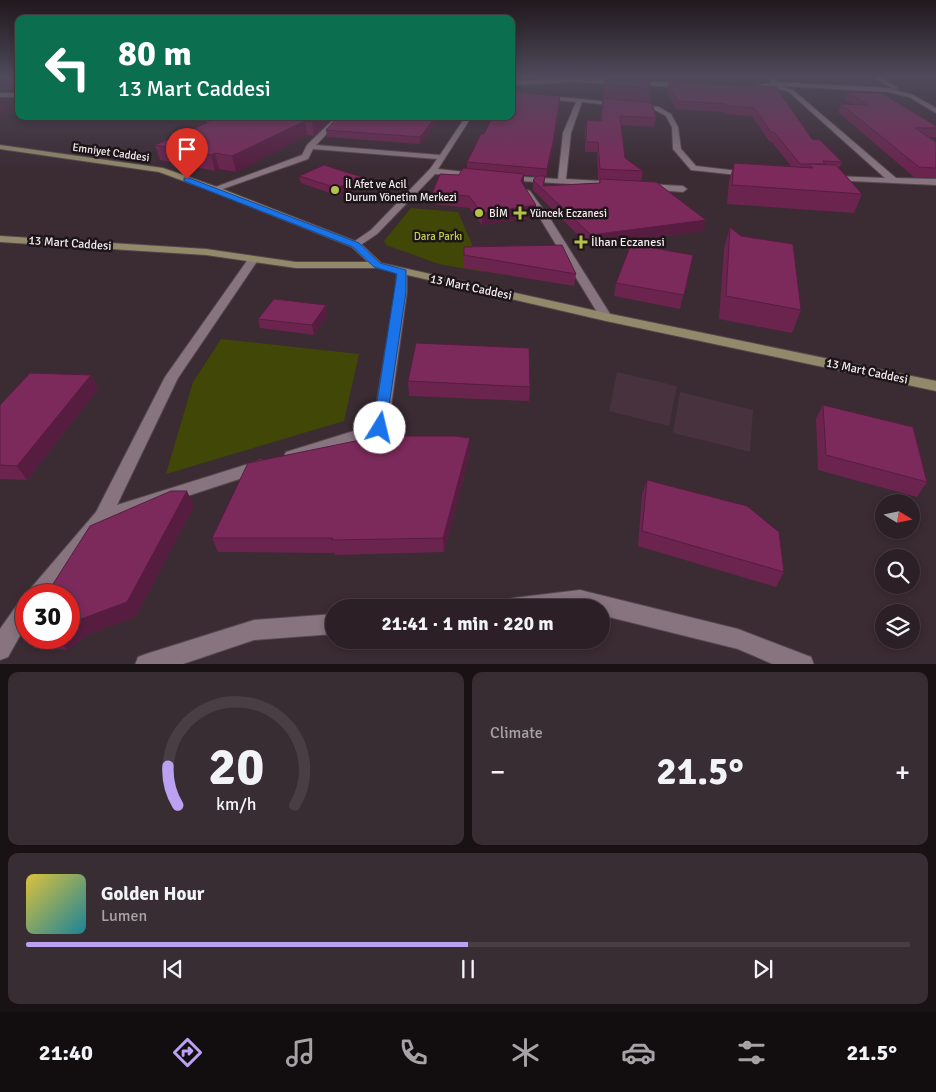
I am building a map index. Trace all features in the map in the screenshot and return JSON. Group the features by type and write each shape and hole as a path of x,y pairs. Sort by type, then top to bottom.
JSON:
{"street":[{"path":"562,182 568,133 577,108"},
{"path":"657,108 668,114 676,127 677,149 694,168 752,175"},
{"path":"810,108 893,180"},
{"path":"209,120 236,120"},
{"path":"214,189 305,158 310,147 337,120"},
{"path":"356,245 374,232 432,171 466,120"},
{"name":"Emniyet Caddesi","path":"0,147 160,170 214,189 356,245 377,265"},
{"path":"310,147 442,157"},
{"path":"432,171 485,176"},
{"path":"495,177 608,185"},
{"path":"827,178 936,182"},
{"path":"533,181 526,191 606,317"},
{"path":"636,186 683,189"},
{"name":"13 Mart Caddesi","path":"0,238 206,252 296,265 377,265 606,317 936,386"},
{"path":"47,584 102,517 172,378 253,260"},
{"path":"102,517 380,428 401,292 402,272"},
{"path":"610,607 738,639 802,664"},
{"path":"0,649 15,623"},
{"path":"146,664 254,630 325,625"}],"shaded area":[{"path":"617,372 677,386 669,426 609,411"},
{"path":"680,392 753,410 750,452 673,433"}],"green space":[{"name":"Dara Parkı","path":"411,208 458,212 484,272 439,264 386,245 384,241"},
{"path":"221,339 359,354 344,421 166,474 193,382"}],"building":[{"path":"515,108 558,108 547,169 467,162 481,134 484,134 491,120 515,120"},
{"path":"602,108 653,108 656,118 620,116 625,158 643,171 600,169 598,142 586,142 587,120 601,121"},
{"path":"754,108 791,108 812,139 820,140 842,162 823,161 825,164 800,164 774,132 771,132"},
{"path":"846,108 907,108 936,126 936,128 915,128 936,142 936,168 919,167"},
{"path":"214,120 313,120 305,121 232,156 215,153 211,155 155,145"},
{"path":"335,120 433,120 420,137 326,130"},
{"path":"734,163 813,168 809,164 836,165 862,194 732,185"},
{"path":"324,165 362,177 337,188 299,176"},
{"path":"463,168 524,174 521,181 536,205 482,213 469,196 432,193 440,174 459,175"},
{"path":"537,176 545,176 543,186 600,183 600,179 656,182 706,220 591,235 533,180"},
{"path":"730,227 741,236 793,244 801,310 726,296"},
{"path":"631,244 693,255 684,295 616,283"},
{"path":"562,245 576,274 464,255 464,247"},
{"path":"274,299 326,305 312,325 258,319"},
{"path":"416,343 529,348 530,387 408,381"},
{"path":"30,373 91,375 17,466 0,465 0,405"},
{"path":"823,405 913,427 927,482 826,455"},
{"path":"380,436 454,436 470,438 443,538 332,540 333,538 212,538 248,463"},
{"path":"647,480 747,506 779,532 784,572 642,531"},
{"path":"171,491 187,491 127,602 80,620 80,584 53,584 90,526"}],"place":[{"name":"İl Afet ve Acil Durum Yönetim Merkezi","path":"335,190"},
{"name":"BİM","path":"479,213"},
{"name":"Yüncek Eczanesi","path":"520,213"},
{"name":"İlhan Eczanesi","path":"581,242"}],"route":[{"path":"187,179 356,245 377,265 402,272 401,292 380,428"}]}
